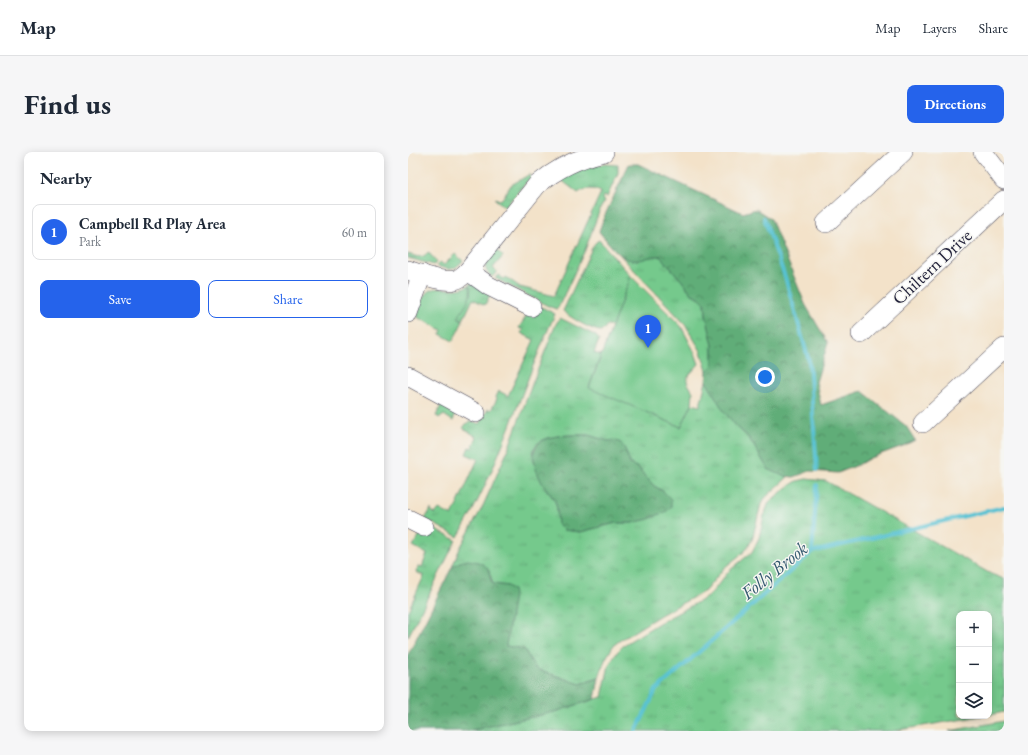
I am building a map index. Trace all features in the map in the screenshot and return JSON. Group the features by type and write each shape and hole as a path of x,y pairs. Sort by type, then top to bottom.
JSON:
{"street":[{"path":"408,313 415,272 450,281 460,278 468,271 521,204 541,182 568,164 581,158 604,152"},
{"path":"826,223 903,152"},
{"path":"983,152 1004,180"},
{"name":"Chiltern Drive","path":"861,334 1004,200"},
{"path":"468,271 489,286 531,307"},
{"path":"923,423 1004,348"},
{"path":"408,376 476,413"}],"green space":[{"path":"604,164 618,165 618,173 607,197 604,196 603,200 605,201 600,209 585,250 558,308 550,307 495,278 498,275 504,279 506,277 520,287 554,296 601,192 589,189 578,193 560,179 585,168"},
{"path":"629,164 638,164 743,213 756,209 771,219 805,304 828,343 816,382 821,405 862,391 906,426 915,440 838,473 810,471 794,477 783,476 768,469 749,438 736,426 723,410 706,381 707,371 713,365 713,345 706,315 705,303 699,297 692,294 660,256 639,260 627,259 616,252 599,231"},
{"path":"530,174 531,177 505,207 495,199 502,199 511,185"},
{"path":"599,240 648,293 627,286 612,327 607,325 602,331 598,331 575,320 563,311 593,246"},
{"path":"497,250 503,256 493,268 497,272 492,277 487,272 485,266"},
{"path":"428,252 437,262 434,265 408,258 408,254 421,257"},
{"path":"455,254 463,261 456,267 448,269 436,266 440,262 444,265"},
{"path":"620,255 630,259 660,256 692,294 699,297 705,303 706,315 713,345 713,365 707,371 701,351 685,324"},
{"path":"631,276 681,326 699,364 688,376 687,382 693,392 692,404 681,427 589,388"},
{"path":"471,283 490,295 485,305 473,299 463,320 458,317 469,298 469,285"},
{"path":"469,285 469,298 458,317 463,321 453,341 440,334 442,330 417,317 423,298 428,291 438,288 463,288"},
{"path":"538,305 555,314 486,483 458,537 425,519 431,509 431,511 435,514 439,509 452,516 478,459 466,454 469,447 472,448 477,437 463,428 471,421 480,424 488,409 491,410 497,399 496,397 499,391 508,396 534,340 521,333 523,330 519,328 527,315"},
{"path":"560,318 596,336 599,340 594,353 601,355 589,387 681,427 692,404 700,406 706,381 736,426 749,438 768,469 788,477 766,497 761,504 752,540 745,551 724,568 705,591 662,614 619,641 613,646 605,660 599,678 580,684 535,668 524,649 505,646 508,586 493,584 489,571 460,562 452,567 460,548 482,508 507,452 556,324","holes":["565,435 588,435 608,441 614,440 625,449 630,464 640,469 654,486 663,491 667,511 632,523 616,523 580,532 564,530 558,525 556,504 544,486 536,466 533,454 535,447 539,442"]},
{"path":"443,401 456,412 453,421 444,415 440,418 436,416"},
{"path":"588,435 608,441 614,440 621,443 625,449 630,464 640,469 654,486 663,491 671,499 671,507 667,511 649,519 632,523 616,523 580,532 563,530 558,525 555,501 541,481 535,466 534,454 537,446 543,440 552,437"},
{"path":"806,479 826,481 991,574 1004,579 1004,712 992,714 992,611 956,611 956,719 964,719 893,731 467,731 554,712 602,697 609,665 618,651 625,644 659,623 709,596 729,571 752,552 759,538 769,502 797,481"},
{"path":"430,527 456,540 408,637 408,611 424,576 416,572 419,566 422,567 427,554 413,546 419,536"},
{"path":"467,560 480,562 485,566 489,571 493,584 508,586 513,590 514,595 506,646 524,649 535,668 542,671 580,684 599,678 595,699 554,712 467,731 408,731 408,655 452,567"},
{"path":"1004,721 1004,731 949,731"}],"waterway":[{"path":"764,218 785,277 809,361 817,470"},
{"path":"812,552 817,485"},
{"name":"Folly Brook","path":"636,731 656,690 812,552 1004,507"}],"place":[{"name":"Campbell Rd Play Area","path":"648,348"}]}
